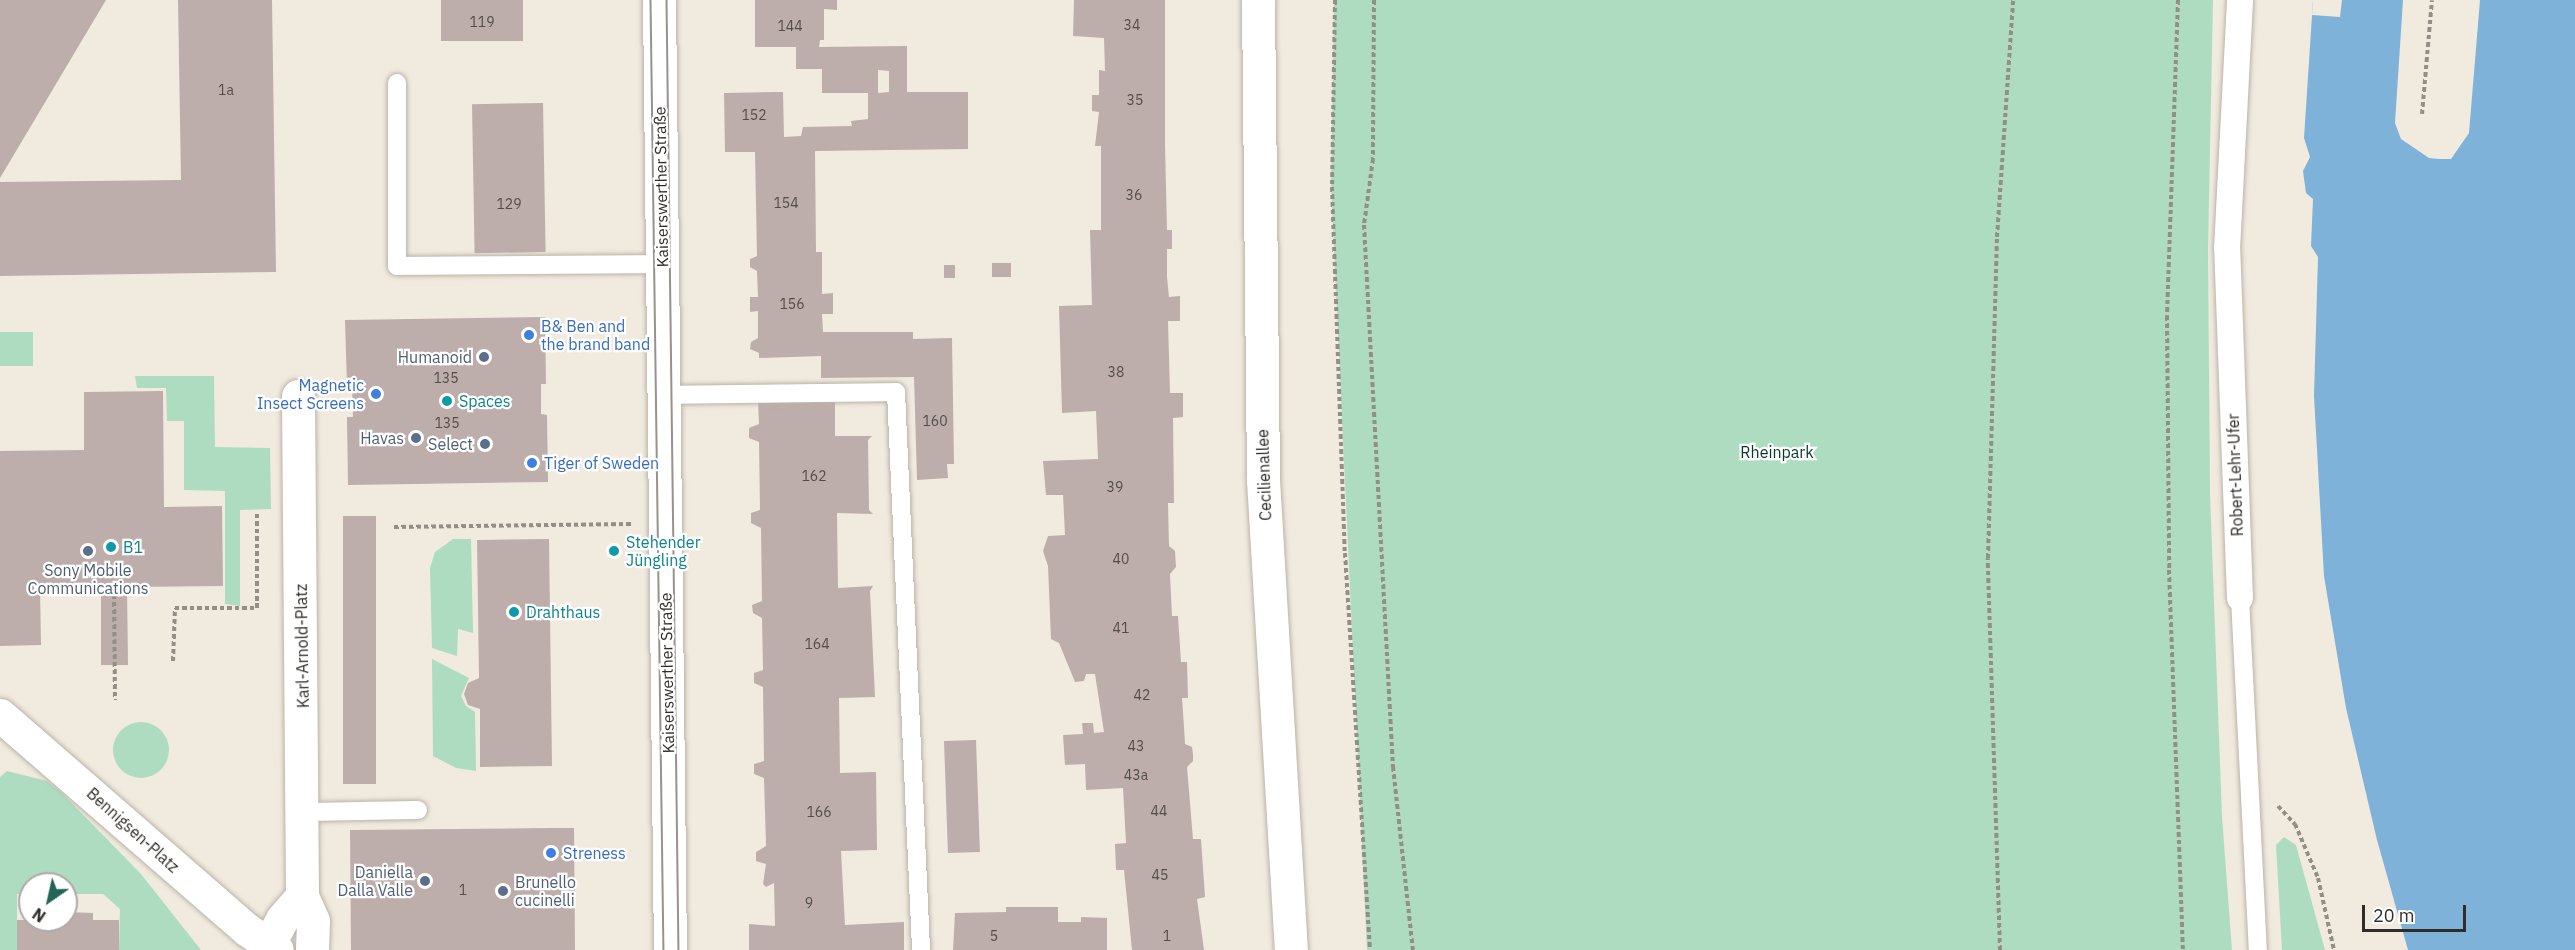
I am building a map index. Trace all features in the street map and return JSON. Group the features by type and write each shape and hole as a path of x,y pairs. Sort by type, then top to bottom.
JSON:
{"street":[{"name":"Kaiserswerther Straße","path":"659,0 670,950"},
{"name":"Cecilienallee","path":"1258,0 1263,480 1291,950"},
{"name":"Robert-Lehr-Ufer","path":"2240,0 2227,249 2240,598"},
{"name":"Karl-Arnold-Platz","path":"298,396 304,812 302,896 313,921 312,950"},
{"name":"Bennigsen-Platz","path":"0,715 270,948"},
{"path":"270,948 302,896"}],"lane":[{"path":"397,83 397,266 662,264"},
{"path":"663,395 896,392 921,950"},
{"name":"Robert-Lehr-Ufer","path":"2240,598 2258,950"},
{"path":"304,812 418,810"}],"path":[{"path":"1335,0 1332,187 1344,530 1370,950"},
{"path":"1374,0 1373,159 1364,225 1374,464 1393,767 1413,950"},
{"path":"2000,950 1988,558 1997,237 2013,0"},
{"path":"2178,0 2167,316 2169,570 2183,950"},
{"path":"2421,114 2432,0"},
{"path":"173,661 175,608 257,608 256,513"},
{"path":"394,527 665,523"},
{"path":"114,587 115,700"},
{"path":"2249,774 2295,824 2318,878 2334,950"}],"green space":[{"name":"Rheinpark","path":"1334,0 2213,0 2208,250 2210,494 2222,817 2232,950 1367,950 1331,185"},
{"path":"0,332 33,332 33,366 0,366"},
{"path":"135,376 214,376 215,447 270,448 271,509 240,510 240,606 225,604 225,491 184,490 184,421 167,421 166,388 137,388"},
{"path":"453,539 471,539 473,633 458,629 457,656 432,648 430,568 435,552"},
{"path":"432,659 469,678 461,696 466,706 475,712 476,771 456,768 433,756"},
{"path":"136,722 146,722 161,730 167,739 169,750 167,761 161,770 146,778 136,778 125,773 118,766 113,755 113,745 118,734 125,727"},
{"path":"7,771 47,781 61,792 141,874 201,950 119,950 120,909 103,894 78,894 78,872 18,872 17,950 0,950 0,777"},
{"path":"2284,837 2296,845 2325,950 2282,950 2276,845"}],"water":[{"path":"2313,0 2403,0 2395,123 2401,139 2429,158 2451,159 2469,133 2480,0 2575,0 2575,950 2408,950 2377,840 2346,708 2324,576 2314,396 2318,257 2311,246 2313,199 2306,193 2303,171 2310,157 2304,138"}],"pier":[{"path":"2313,0 2342,0 2340,17 2312,15"}],"building":[{"path":"0,0 106,0 0,178"},
{"path":"178,0 272,0 276,272 0,276 0,182 181,180"},
{"path":"441,0 523,0 523,41 441,41"},
{"path":"755,0 837,0 837,10 824,9 824,40 820,40 819,47 907,46 907,92 968,92 968,149 815,151 816,252 822,252 822,294 833,293 833,314 822,314 823,332 913,332 913,339 952,338 954,464 947,464 948,478 917,480 914,377 821,378 821,356 759,358 759,353 750,349 751,342 758,338 758,311 750,312 750,297 758,297 757,271 750,267 750,259 757,256 755,152 725,152 724,93 783,92 784,137 801,136 803,127 852,126 851,121 868,119 868,93 822,93 822,69 796,69 796,47 755,47","holes":["878,70 889,71 889,92 878,93"]},
{"path":"1074,0 1165,0 1167,230 1172,230 1172,249 1167,249 1167,277 1169,297 1180,296 1180,321 1168,321 1170,393 1183,393 1183,417 1173,418 1174,503 1168,503 1169,546 1175,551 1176,567 1170,574 1172,616 1178,616 1181,662 1187,662 1188,698 1182,698 1185,744 1192,747 1193,754 1193,761 1187,767 1193,839 1201,839 1205,897 1197,899 1204,950 1132,950 1124,870 1116,870 1115,844 1126,843 1123,788 1086,790 1085,764 1065,765 1063,735 1083,734 1082,723 1093,723 1094,733 1104,732 1095,674 1086,674 1084,681 1075,682 1059,643 1051,639 1048,566 1043,551 1048,536 1065,535 1063,495 1046,495 1043,461 1098,459 1096,411 1062,413 1059,306 1092,305 1090,230 1101,230 1101,146 1095,146 1099,112 1092,111 1092,95 1099,95 1099,70 1105,71 1104,38 1073,36"},
{"path":"543,103 546,252 475,253 472,104"},
{"path":"992,263 1011,263 1011,277 992,277"},
{"path":"944,265 955,265 955,278 944,278"},
{"name":"Spaces","path":"545,317 546,384 541,384 541,414 547,415 548,482 348,485 347,417 353,417 352,387 347,387 345,320"},
{"name":"B1","path":"163,391 164,507 222,506 223,586 127,587 128,665 101,665 101,587 40,588 41,645 0,646 0,451 84,450 84,392"},
{"path":"758,401 835,401 835,436 872,436 868,440 869,510 873,514 837,513 838,588 873,586 870,591 875,697 839,698 840,773 876,772 877,850 841,851 845,925 904,922 904,950 749,950 749,924 775,926 774,883 766,887 763,884 766,864 756,861 756,852 766,846 764,778 754,774 754,764 764,761 763,687 754,683 754,673 763,670 762,618 753,613 752,605 762,601 761,528 751,523 751,513 760,510 759,442 749,438 749,428 759,424"},
{"path":"343,516 376,516 376,784 343,784"},
{"name":"Drahthaus","path":"549,539 552,766 480,767 480,709 468,705 464,694 468,683 479,678 477,540"},
{"path":"976,740 980,852 948,853 944,741"},
{"path":"574,828 575,950 351,950 350,830"},
{"path":"1006,907 1058,907 1058,922 1081,922 1081,917 1107,918 1107,950 953,950 955,913 1006,912"},
{"path":"78,912 93,913 93,920 119,920 119,950 17,950 17,920 18,932 78,932"}],"tram line":[{"path":"651,0 664,950"},
{"path":"667,0 679,950"}],"place":[{"name":"B& Ben and the brand band","path":"529,335"},
{"name":"Humanoid","path":"484,357"},
{"name":"Magnetic Insect Screens","path":"376,394"},
{"name":"Spaces","path":"447,401"},
{"name":"Havas","path":"416,438"},
{"name":"Select","path":"485,444"},
{"name":"Tiger of Sweden","path":"532,463"},
{"name":"B1","path":"111,547"},
{"name":"Sony Mobile Communications","path":"88,551"},
{"name":"Stehender Jüngling","path":"614,551"},
{"name":"Drahthaus","path":"514,612"},
{"name":"Streness","path":"551,853"},
{"name":"Daniella Dalla Valle","path":"425,881"},
{"name":"Brunello cucinelli","path":"503,891"}]}
